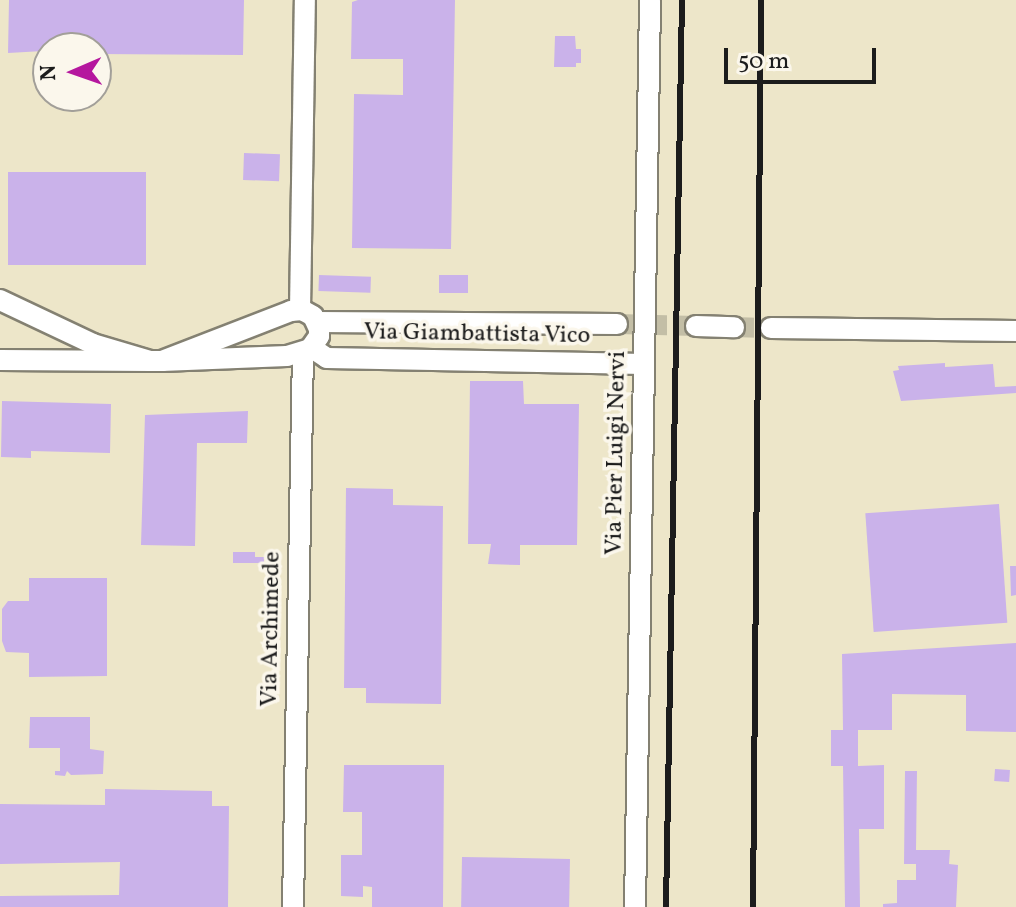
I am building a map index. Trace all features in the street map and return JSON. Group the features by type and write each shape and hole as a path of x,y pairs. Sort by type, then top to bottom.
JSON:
{"street":[{"path":"305,0 309,316 319,336 308,350"},
{"name":"Via Pier Luigi Nervi","path":"635,907 650,0"},
{"name":"Via Giambattista Vico","path":"0,300 93,344 156,361 282,313 617,324"},
{"path":"696,326 734,327"},
{"path":"771,328 1016,331"},
{"name":"Via Giambattista Vico","path":"0,360 156,361 287,356 308,350 327,358 644,364"},
{"name":"Via Archimede","path":"293,907 308,350"}],"building":[{"path":"9,0 244,0 243,55 112,54 112,32 32,32 32,52 8,53"},
{"path":"455,0 451,249 352,248 354,94 403,95 403,59 351,59 352,2"},
{"path":"555,36 575,36 576,49 581,49 581,63 576,63 576,67 554,67"},
{"path":"244,153 280,154 279,181 243,180"},
{"path":"8,172 146,172 146,265 8,265"},
{"path":"319,275 371,277 370,293 318,291"},
{"path":"439,275 468,275 468,293 439,293"},
{"path":"945,363 945,367 993,364 995,387 1016,386 1016,393 901,401 893,371 899,370 898,366"},
{"path":"470,381 523,381 524,404 579,404 577,545 520,545 520,565 488,564 491,544 468,544"},
{"path":"2,401 111,404 110,453 31,451 31,458 1,457"},
{"path":"248,411 247,443 197,443 195,546 141,545 145,415"},
{"path":"346,488 393,489 393,505 443,506 441,704 366,703 366,688 344,688"},
{"path":"999,504 1007,623 874,632 865,513"},
{"path":"233,552 255,552 255,557 264,557 264,563 233,563"},
{"path":"1010,566 1016,566 1016,595 1011,596"},
{"path":"29,578 107,578 107,676 29,677 29,653 6,652 2,641 2,609 8,601 29,601"},
{"path":"1016,643 1016,732 966,731 966,695 892,694 892,730 858,730 858,766 884,765 884,829 859,829 860,907 845,907 843,766 831,766 831,730 843,730 842,654"},
{"path":"30,717 90,717 90,749 104,751 103,774 71,775 67,771 65,776 55,775 55,771 60,771 60,748 29,748"},
{"path":"344,765 444,765 443,907 372,907 372,887 363,886 363,897 341,896 341,855 362,855 362,812 343,812"},
{"path":"995,769 1010,770 1009,782 994,781"},
{"path":"905,771 917,771 916,850 950,850 949,864 958,865 956,907 883,907 883,904 897,903 897,880 916,880 916,864 904,864"},
{"path":"105,789 212,791 212,806 229,806 228,907 0,907 0,896 119,895 120,862 0,864 0,804 105,805"},
{"path":"462,857 570,859 569,907 461,907"}],"tunnel":[{"path":"617,324 696,326"},
{"path":"734,327 771,328"}],"railway":[{"path":"666,907 682,0"},
{"path":"753,907 761,0"}]}
